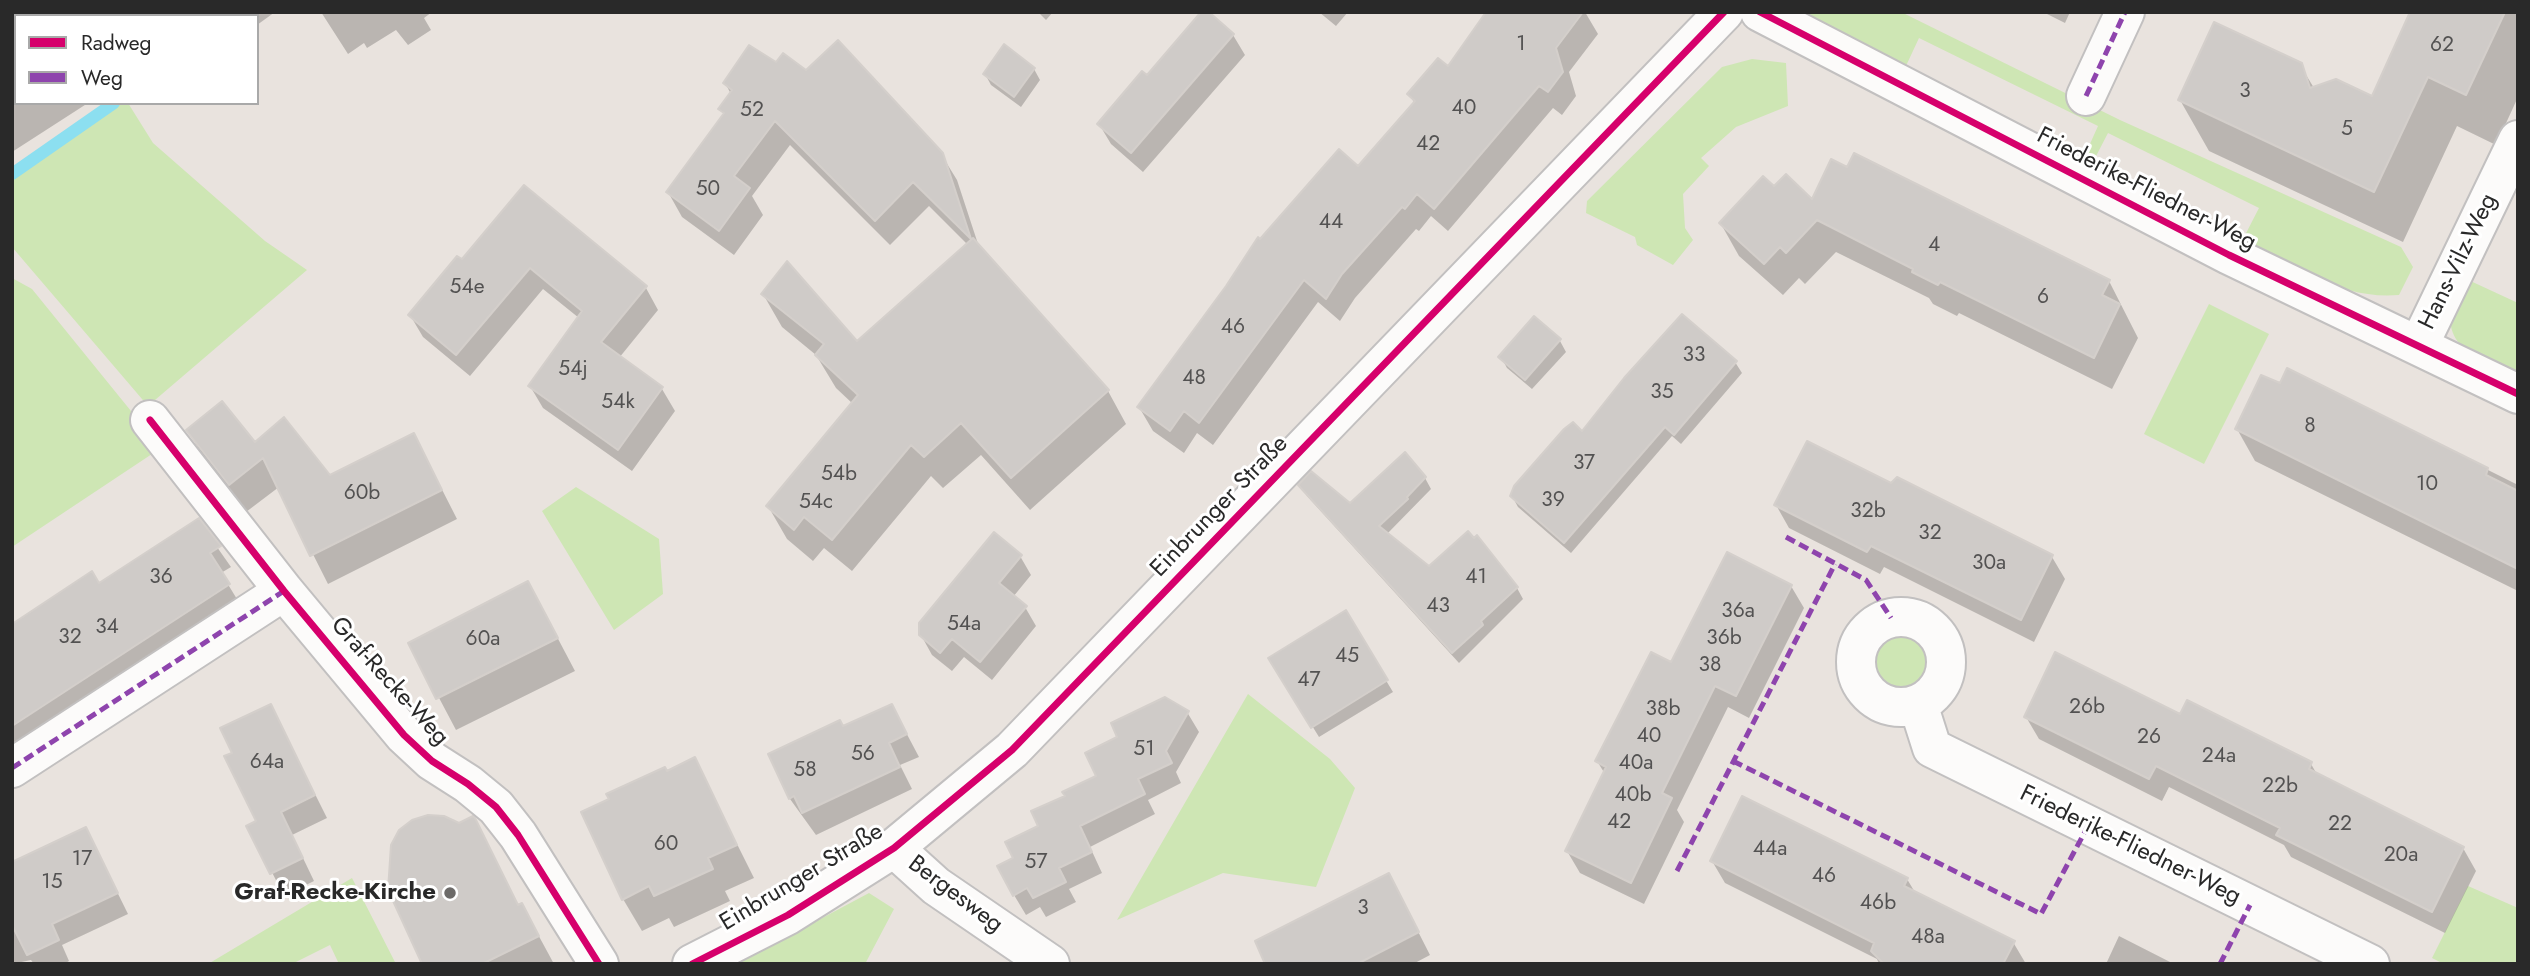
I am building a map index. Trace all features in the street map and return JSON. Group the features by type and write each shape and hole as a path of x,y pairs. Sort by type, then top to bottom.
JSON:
{"street":[{"name":"Friederike-Fliedner-Weg","path":"1760,12 2228,255 2518,394"},
{"path":"2086,96 2125,12"},
{"name":"Einbrunger Straße","path":"692,964 798,909 894,848 1012,750 1720,14"},
{"name":"Hans-Vilz-Weg","path":"2419,345 2518,140"},
{"name":"Graf-Recke-Weg","path":"150,420 284,591 404,735 432,761 496,807 518,835 599,964"},
{"path":"12,768 284,591"},
{"name":"Friederike-Fliedner-Weg","path":"1918,704 1932,748 2370,964"},
{"name":"Bergesweg","path":"894,848 936,886 1051,964"}],"green space":[{"path":"1795,12 1901,12 2120,120 2401,247 2413,267 2399,295 2378,295 2337,287 2242,241 2259,208 2108,133 2094,160 2085,155 2098,126 1919,38 1905,68"},
{"path":"1752,59 1786,63 1788,106 1736,127 1701,158 1709,166 1683,194 1685,228 1693,240 1673,265 1637,245 1635,237 1586,213 1587,201 1722,67"},
{"path":"117,105 129,105 153,143 265,241 307,270 148,406 12,247 12,178"},
{"path":"12,278 32,289 161,448 12,547"},
{"path":"2464,278 2518,303 2518,379 2473,356 2455,338 2451,327 2451,314"},
{"path":"2209,304 2269,334 2204,464 2144,434"},
{"path":"576,487 659,539 663,594 614,630 542,511"},
{"path":"1901,634 1917,639 1925,647 1930,663 1925,679 1917,687 1901,692 1885,687 1877,679 1872,663 1877,647 1885,639"},
{"path":"1248,694 1330,759 1355,788 1316,887 1223,873 1117,920"},
{"path":"352,878 396,964 339,964 330,945 292,964 208,964"},
{"path":"2468,886 2518,908 2518,964 2444,964 2432,958"},
{"path":"869,893 894,909 865,964 736,964"}],"building":[{"path":"1201,12 1209,12 1234,34 1131,153 1097,124 1142,71 1147,75"},
{"path":"1486,12 1583,12 1556,48 1563,72 1548,92 1539,86 1434,209 1417,194 1405,209 1402,207 1342,274 1326,299 1304,280 1199,423 1184,411 1170,431 1137,407 1226,286 1258,237 1260,239 1339,149 1358,166 1415,101 1407,94 1438,58 1448,66"},
{"path":"2410,12 2505,12 2466,95 2428,77 2374,192 2178,100 2214,22 2302,63 2310,88 2336,79 2372,96"},
{"path":"838,40 943,153 971,239 913,182 875,221 775,121 734,176 750,188 719,231 666,192 724,113 718,109 732,90 723,83 749,45 776,62 783,53 806,70"},
{"path":"1004,44 1035,68 1014,97 983,74"},
{"path":"1854,153 2110,280 2102,295 2120,304 2094,358 1940,282 1938,285 1912,272 1913,269 1817,220 1786,253 1780,247 1764,264 1719,223 1763,176 1774,186 1786,174 1812,199 1831,159 1847,167"},
{"path":"524,185 647,286 601,342 663,387 618,450 528,386 582,311 530,268 456,355 408,315 457,256 462,259"},
{"path":"973,238 1109,390 1011,478 961,423 924,457 911,445 832,540 804,517 794,530 766,506 858,395 815,355 824,344 761,294 787,261 857,341"},
{"path":"1682,314 1737,361 1674,435 1665,427 1564,543 1510,496 1514,486 1564,429 1573,422 1582,431 1624,378"},
{"path":"1534,316 1561,339 1525,380 1498,357"},
{"path":"2287,368 2488,468 2486,475 2518,491 2518,569 2235,429 2261,375 2280,383"},
{"path":"222,401 255,442 284,417 330,475 414,433 442,490 310,556 263,458 229,485 186,430"},
{"path":"1807,441 1891,483 1897,477 2053,555 2021,620 1871,546 1867,552 1774,505"},
{"path":"1405,452 1426,477 1408,499 1379,526 1429,566 1468,531 1474,538 1477,535 1518,587 1481,621 1483,625 1452,653 1298,485 1311,471 1350,503"},
{"path":"199,518 221,546 210,553 230,584 12,726 12,624 92,571 99,583"},
{"path":"994,532 1022,555 999,583 1027,606 980,662 952,639 940,653 919,635 919,623"},
{"path":"1727,552 1792,585 1736,696 1715,686 1662,793 1672,798 1631,883 1565,851 1606,767 1595,761 1651,652 1671,662"},
{"path":"528,581 558,638 436,699 408,643"},
{"path":"1346,610 1388,680 1311,728 1268,658"},
{"path":"2055,652 2180,714 2187,700 2312,762 2309,769 2464,847 2432,912 2276,835 2280,828 2156,766 2149,779 2024,717"},
{"path":"1165,697 1189,711 1166,751 1172,763 1138,779 1145,794 1080,826 1092,852 1059,868 1066,882 1033,898 1027,888 1013,896 997,866 1013,858 1005,842 1038,826 1031,811 1065,796 1062,792 1096,776 1085,753 1117,737 1111,723"},
{"path":"271,704 315,795 281,812 303,858 270,874 246,826 256,821 224,756 232,753 220,728"},
{"path":"892,704 907,734 889,743 900,767 802,813 794,796 789,799 768,754 840,720 843,726"},
{"path":"695,757 737,845 708,858 713,869 654,896 649,886 622,900 581,812 609,799 606,794 665,767 667,771"},
{"path":"1742,796 1908,878 1904,886 2015,941 2003,964 1884,964 1871,951 1874,943 1710,861"},
{"name":"Graf-Recke-Kirche","path":"428,815 444,816 459,823 473,816 475,818 518,905 522,903 539,936 482,964 422,964 388,890 391,845 399,830 412,820"},
{"path":"86,827 118,893 52,924 59,940 27,955 12,925 12,862"},
{"path":"1389,873 1419,932 1357,964 1265,964 1255,941"}],"waterway":[{"path":"12,174 111,105"}],"marked path":[{"path":"2086,96 2125,12"},
{"path":"1786,537 1866,580 1891,618"},
{"path":"1677,871 1835,564"},
{"path":"12,768 284,591"},
{"path":"1733,761 2041,914 2088,826"},
{"path":"2220,964 2250,905"}],"cycle path":[{"path":"692,964 788,915 894,848 1012,750 1724,12"},
{"path":"1760,12 2229,255 2518,394"},
{"path":"150,420 284,591 404,735 432,761 468,784 496,807 518,835 599,964"}],"place":[{"name":"Graf-Recke-Kirche","path":"450,893"}]}
